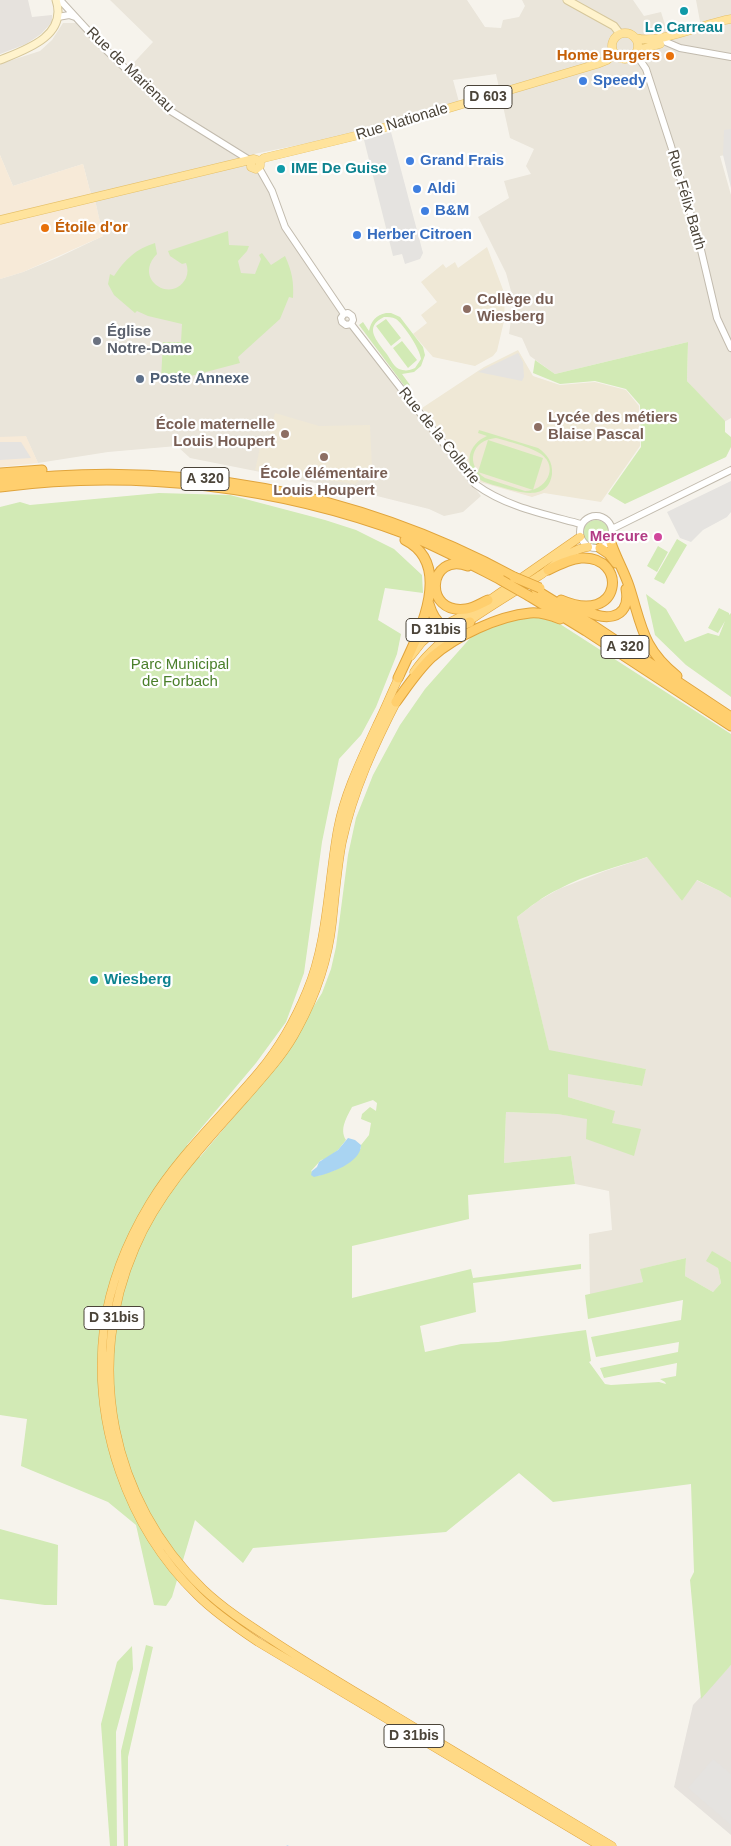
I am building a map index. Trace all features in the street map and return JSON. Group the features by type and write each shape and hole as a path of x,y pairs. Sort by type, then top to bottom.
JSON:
{"highway":[{"path":"0,472 94,469 129,473"},
{"name":"A 320","path":"0,481 39,476 129,473 191,477 269,488 346,507 432,537 535,591 592,624 731,717"},
{"name":"A 320","path":"0,487 40,483 102,481 190,484 267,496 345,514 406,535 486,572 508,577"},
{"path":"345,514 395,534 413,544 421,551 427,561 429,603 433,616 442,625 454,627 470,622"},
{"name":"D 31bis","path":"580,537 467,614 442,625 414,651 398,678 348,794 339,826 317,956 308,988 294,1020 261,1070 170,1174 150,1204 129,1244 115,1279 104,1327 102,1374 107,1425 115,1458 126,1488 150,1537 172,1568 196,1595 230,1623 258,1642 600,1846"},
{"path":"610,540 629,587 644,636 653,653 666,667 713,705"},
{"name":"D 31bis","path":"588,547 580,548 573,552 431,651 419,664 396,702 365,768 351,804 342,844 332,926 316,990 297,1032 267,1072 176,1179 150,1218 135,1246 122,1282 112,1327 109,1374 114,1424 121,1456 136,1494 156,1533 202,1589 234,1616 292,1654 612,1846"},
{"path":"580,607 588,613 605,617 616,615 625,606 627,599 626,590 615,561 610,554 600,548"},
{"path":"508,577 535,591 580,607 589,608 598,605 606,600 610,594 612,576 608,568 599,561 579,558 548,570"},
{"path":"486,572 456,563 438,574 435,588 437,596 444,605 452,608 469,608 488,600"},
{"name":"A 320","path":"535,591 586,631 731,726"},
{"path":"398,678 429,603"},
{"path":"396,702 417,673 448,644 493,623 512,616 530,613 556,618 586,631"}],"main road":[{"path":"0,60 41,41 50,33 58,17 56,0"},
{"path":"567,0 614,26 620,34"},
{"path":"678,33 666,42 637,52 630,59 624,60 614,54 613,41 620,34 630,34 636,38 653,40 706,24 731,19"},
{"path":"636,38 638,43 637,52"},
{"name":"Rue Nationale","path":"0,220 237,164 255,164 264,158 359,135 589,66 607,60 614,54"}],"street":[{"name":"Rue de Marienau","path":"60,0 145,89 169,110 255,164"},
{"path":"58,17 68,15 76,18"},
{"path":"666,42 680,48 731,57"},
{"name":"Rue Félix Barth","path":"637,52 646,70 671,146 701,250 717,318 731,348"},
{"path":"228,166 231,158 231,149"},
{"name":"Rue de la Collerie","path":"255,164 272,191 278,212 285,226 344,314 341,318 342,322 346,325 351,324 474,484 512,505 581,524"},
{"path":"612,529 686,494 731,470"},
{"path":"598,516 607,520 612,529 610,540 600,548 588,547 580,537 579,531 581,524 588,517 598,516"}],"shaded area":[{"path":"0,0 28,0 32,17 52,15 52,22 41,34 26,44 0,54"},
{"path":"110,0 467,0 485,27 501,28 503,20 519,17 525,6 522,0 633,0 644,16 661,12 669,37 701,27 696,0 731,0 731,154 720,156 731,195 731,418 724,422 687,381 688,342 555,374 530,356 522,338 509,334 513,305 511,291 506,273 478,217 509,198 504,181 531,174 526,166 534,149 510,138 496,74 453,80 459,102 358,133 254,154 285,233 410,405 481,496 463,512 444,516 429,509 361,492 190,458 177,446 108,452 38,463 26,437 0,437 0,279 57,258 103,236 95,200 90,191 83,164 13,186 0,155 0,64 40,51 52,40 63,23 76,23 126,71 153,42"},
{"path":"731,129 731,188 723,155 724,130"},
{"path":"391,132 423,253 420,259 405,264 402,254 393,256 364,140"},
{"path":"0,155 13,186 83,164 90,191 95,200 103,236 23,272 0,279"},
{"name":"Collège du Wiesberg","path":"487,247 505,295 504,321 497,351 493,356 475,366 433,357 413,334 427,323 421,315 437,302 421,282 443,264 446,268 455,262 458,268"},
{"name":"Lycée des métiers Blaise Pascal","path":"518,350 533,376 560,385 595,382 626,390 639,406 640,446 601,502 544,493 532,497 480,482 422,408 484,367"},
{"path":"518,353 523,362 524,377 522,381 478,372"},
{"path":"275,413 319,426 370,425 372,468 355,484 255,470 262,439 268,440"},
{"path":"26,436 38,463 0,467 0,437"},
{"path":"0,442 21,442 31,458 0,460"},
{"path":"731,481 731,512 727,517 703,530 691,542 680,538 667,512"},
{"path":"648,857 682,901 696,880 731,898 731,1262 712,1252 721,1283 713,1292 685,1276 686,1258 641,1269 643,1282 590,1297 589,1234 612,1230 609,1191 575,1184 571,1156 504,1163 506,1112 557,1114 611,1122 614,1111 568,1097 568,1073 641,1086 646,1069 549,1051 517,917 538,901 559,889"},
{"path":"731,1665 731,1835 674,1787 693,1705"},
{"path":"713,1759 731,1774 731,1825 688,1788"}],"green space":[{"path":"228,231 229,245 249,246 238,261 241,273 255,274 261,259 259,255 262,253 271,265 285,256 292,277 293,298 289,297 280,319 238,357 240,363 187,377 161,379 163,342 181,342 182,324 148,316 137,311 135,313 114,295 108,284 110,274 114,276 132,255 142,248 155,243 157,254 150,263 149,272 151,280 157,286 164,289 172,289 180,286 186,278 187,269 186,263 182,264 170,256 168,251"},
{"path":"386,313 400,317 423,347 425,355 421,366 414,372 402,374 410,385 406,388 359,325 363,322 369,331 374,319","holes":["384,317 396,319 415,344 421,359 415,368 411,370 397,368 376,339 373,330 374,325"]},
{"path":"386,319 401,338 391,346 376,326"},
{"path":"402,341 417,360 408,368 393,348"},
{"path":"688,342 687,381 725,421 725,432 731,437 731,447 726,457 625,504 608,494 641,447 640,405 626,389 595,381 560,384 533,373 535,360 555,374"},
{"path":"479,430 538,448 544,453 550,462 552,470 549,483 545,489 532,493 516,491 479,479 471,468 469,461 475,444 487,436 478,433","holes":["496,438 519,444 541,454 547,460 550,472 544,483 532,490 525,491 485,478 479,473 473,460 476,448 481,443"]},
{"path":"488,440 543,458 533,490 478,472"},
{"name":"Parc Municipal de Forbach","path":"159,493 230,495 356,530 394,549 422,575 423,593 385,588 378,620 401,634 397,654 376,707 361,735 339,759 322,842 304,973 286,1022 256,1063 187,1145 200,1157 275,1068 322,993 331,969 336,947 348,855 356,818 373,775 400,725 425,689 472,636 508,621 531,615 560,624 731,734 731,898 697,880 682,901 647,857 569,884 542,898 517,917 549,1050 646,1069 642,1086 568,1074 568,1097 615,1111 612,1123 641,1129 634,1156 586,1139 587,1119 557,1114 506,1112 504,1163 571,1156 575,1184 468,1195 469,1219 352,1246 352,1298 471,1269 473,1278 581,1264 581,1269 473,1283 476,1312 420,1326 425,1352 461,1344 498,1342 586,1330 591,1361 589,1362 605,1384 611,1385 659,1382 666,1384 660,1379 676,1376 677,1363 604,1378 600,1368 678,1352 679,1342 596,1357 591,1337 681,1320 683,1300 588,1319 585,1295 643,1282 640,1269 686,1258 685,1276 713,1292 721,1283 718,1268 706,1261 712,1251 731,1262 731,1665 701,1699 690,1580 694,1572 691,1484 553,1502 519,1473 446,1532 253,1548 243,1563 195,1520 172,1597 166,1606 154,1605 136,1525 108,1502 21,1466 27,1419 0,1415 0,507 20,502 30,505","holes":["373,1100 377,1103 376,1111 370,1107 362,1114 361,1119 371,1123 369,1135 354,1158 335,1170 318,1176 311,1171 321,1160 326,1159 338,1150 346,1140 343,1132 346,1119 352,1107"]},
{"path":"596,520 605,524 609,533 605,542 596,546 587,542 583,533 587,524"},
{"path":"677,539 687,545 664,584 654,579"},
{"path":"658,546 668,552 657,572 647,566"},
{"path":"646,594 666,609 685,642 708,633 719,636 725,621 718,633 708,628 719,608 729,613 729,615 731,613 731,697 686,665 655,635"},
{"path":"0,1529 58,1545 57,1605 0,1599"},
{"path":"146,1645 153,1647 128,1757 128,1846 124,1846 121,1751"},
{"path":"132,1646 133,1669 116,1732 117,1846 110,1846 101,1724 117,1662"}],"water":[{"path":"348,1138 355,1140 361,1145 356,1157 343,1167 328,1173 314,1177 311,1175 319,1162 338,1150"}],"place":[{"name":"Le Carreau","path":"684,11"},
{"name":"Home Burgers","path":"670,56"},
{"name":"Speedy","path":"583,81"},
{"name":"Grand Frais","path":"410,161"},
{"name":"IME De Guise","path":"281,169"},
{"name":"Aldi","path":"417,189"},
{"name":"B&M","path":"425,211"},
{"name":"Étoile d'or","path":"45,228"},
{"name":"Herber Citroen","path":"357,235"},
{"name":"Collège du Wiesberg","path":"467,309"},
{"name":"Église Notre-Dame","path":"97,341"},
{"name":"Poste Annexe","path":"140,379"},
{"name":"Lycée des métiers Blaise Pascal","path":"538,427"},
{"name":"École maternelle Louis Houpert","path":"285,434"},
{"name":"École élémentaire Louis Houpert","path":"324,457"},
{"name":"Mercure","path":"658,537"},
{"name":"Wiesberg","path":"94,980"}]}
